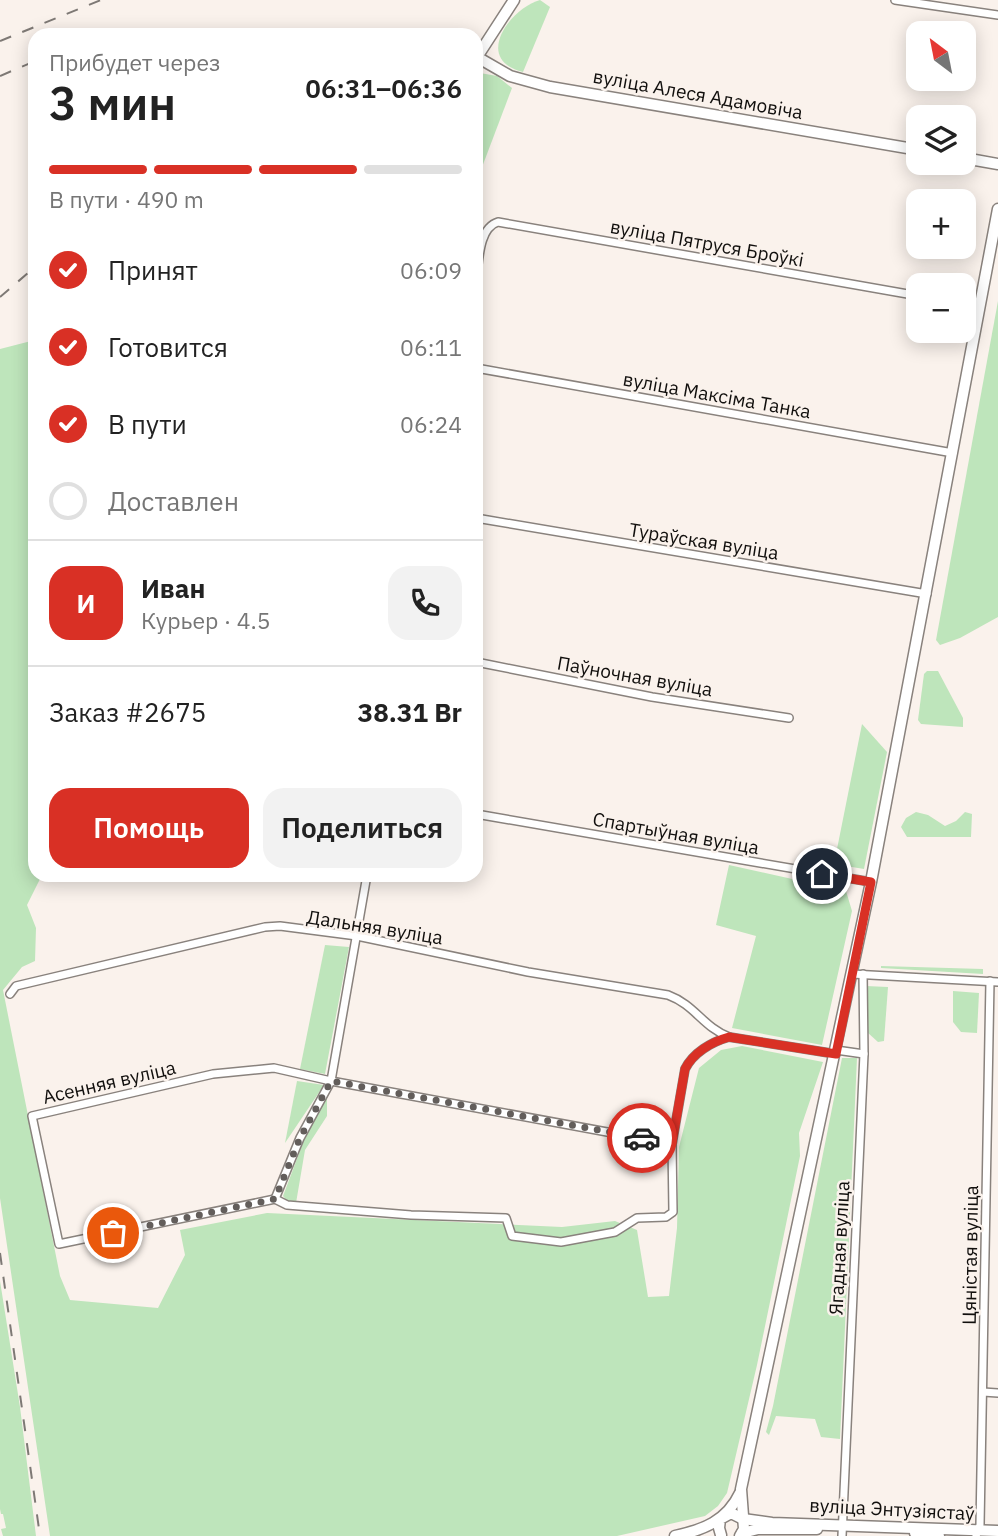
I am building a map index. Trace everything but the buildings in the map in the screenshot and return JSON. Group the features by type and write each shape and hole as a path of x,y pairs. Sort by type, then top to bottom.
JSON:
{"main road":[{"path":"483,48 514,0"},
{"name":"вуліца Алеся Адамовіча","path":"483,60 510,76 550,87 906,148"},
{"path":"976,160 998,164"},
{"path":"675,1536 713,1525 734,1504 741,1489 871,882 998,209"},
{"path":"741,1489 744,1529 741,1535"},
{"name":"вуліца Энтузіястаў","path":"742,1504 748,1516 801,1526 939,1536"},
{"name":"вуліца Энтузіястаў","path":"722,1517 731,1513 743,1519 784,1522"},
{"path":"695,1532 722,1536 719,1523 722,1517"},
{"name":"вуліца Энтузіястаў","path":"741,1535 758,1529 801,1526"},
{"name":"вуліца Энтузіястаў","path":"842,1530 978,1533 998,1531"}],"street":[{"path":"895,0 998,15"},
{"name":"вуліца Пятруся Броўкі","path":"483,243 489,224 498,222 906,294"},
{"name":"вуліца Максіма Танка","path":"483,369 953,453"},
{"name":"Тураўская вуліца","path":"483,519 927,594"},
{"name":"Паўночная вуліца","path":"483,663 652,697 789,718"},
{"name":"Спартыўная вуліца","path":"483,815 871,882"},
{"path":"366,882 331,1081 300,1138 275,1199 287,1205 411,1215 506,1218 512,1236 561,1242 615,1233 637,1218 671,1216 673,1212 672,1143 685,1069 689,1060 716,1041 729,1037 864,1054"},
{"name":"Дальняя вуліца","path":"10,994 16,986 265,927 280,926 357,936 528,972 668,995 687,1003 713,1029 729,1037"},
{"path":"852,974 994,981"},
{"name":"Ягадная вуліца","path":"842,1530 864,1054 863,974"},
{"name":"Цяністая вуліца","path":"978,1533 994,981"},
{"name":"Асенняя вуліца","path":"275,1199 59,1244 32,1116 213,1074 247,1069 274,1068 331,1081"},
{"path":"331,1081 672,1143"},
{"path":"989,1117 998,1118"},
{"path":"983,1392 998,1393"}],"green space":[{"path":"540,0 550,7 523,72 508,66 500,57 498,46 501,35 517,13"},
{"path":"483,74 497,76 512,88 483,165"},
{"path":"998,301 998,617 960,638 940,645 936,640"},
{"path":"28,342 28,882 38,882 27,905 36,928 35,961 22,967 3,990 60,1276 70,1300 158,1308 185,1255 180,1230 267,1213 562,1227 615,1221 637,1230 648,1297 669,1296 677,1228 679,1147 699,1068 721,1050 742,1046 823,1062 799,1133 800,1156 757,1365 727,1493 718,1506 705,1516 617,1536 50,1536 0,1198 0,349"},
{"path":"927,671 938,671 963,718 963,727 921,724 918,720 924,674"},
{"path":"862,724 887,752 864,869 834,864"},
{"path":"916,812 928,815 945,826 956,821 965,812 972,814 971,837 907,837 901,827 906,818"},
{"path":"729,865 846,891 852,911 822,1045 732,1028 756,936 716,925"},
{"path":"325,945 349,947 325,1074 300,1069"},
{"path":"881,968 983,969 983,974"},
{"path":"866,986 888,987 884,1041 878,1042 867,1032"},
{"path":"953,991 979,993 977,1033 961,1032 953,1022"},
{"path":"842,1058 857,1058 840,1439 821,1437 815,1419 776,1416 769,1435 766,1432"},
{"path":"297,1081 324,1085 285,1143"},
{"path":"327,1096 327,1116 305,1150 296,1203 288,1202 283,1196 306,1135"},
{"path":"0,1281 20,1407 36,1536 3,1536 1,1529 6,1528 0,1509"}],"railway":[{"path":"32,28 101,0"},
{"path":"0,41 28,30"},
{"path":"0,76 28,64"},
{"path":"0,297 28,273"},
{"path":"0,1253 40,1536"}],"way so far":[{"path":"113,1233 275,1199 300,1138 331,1081 642,1138"}],"route":[{"path":"642,1138 672,1143 685,1069 689,1060 716,1041 729,1037 836,1054 871,882 822,874"}]}
